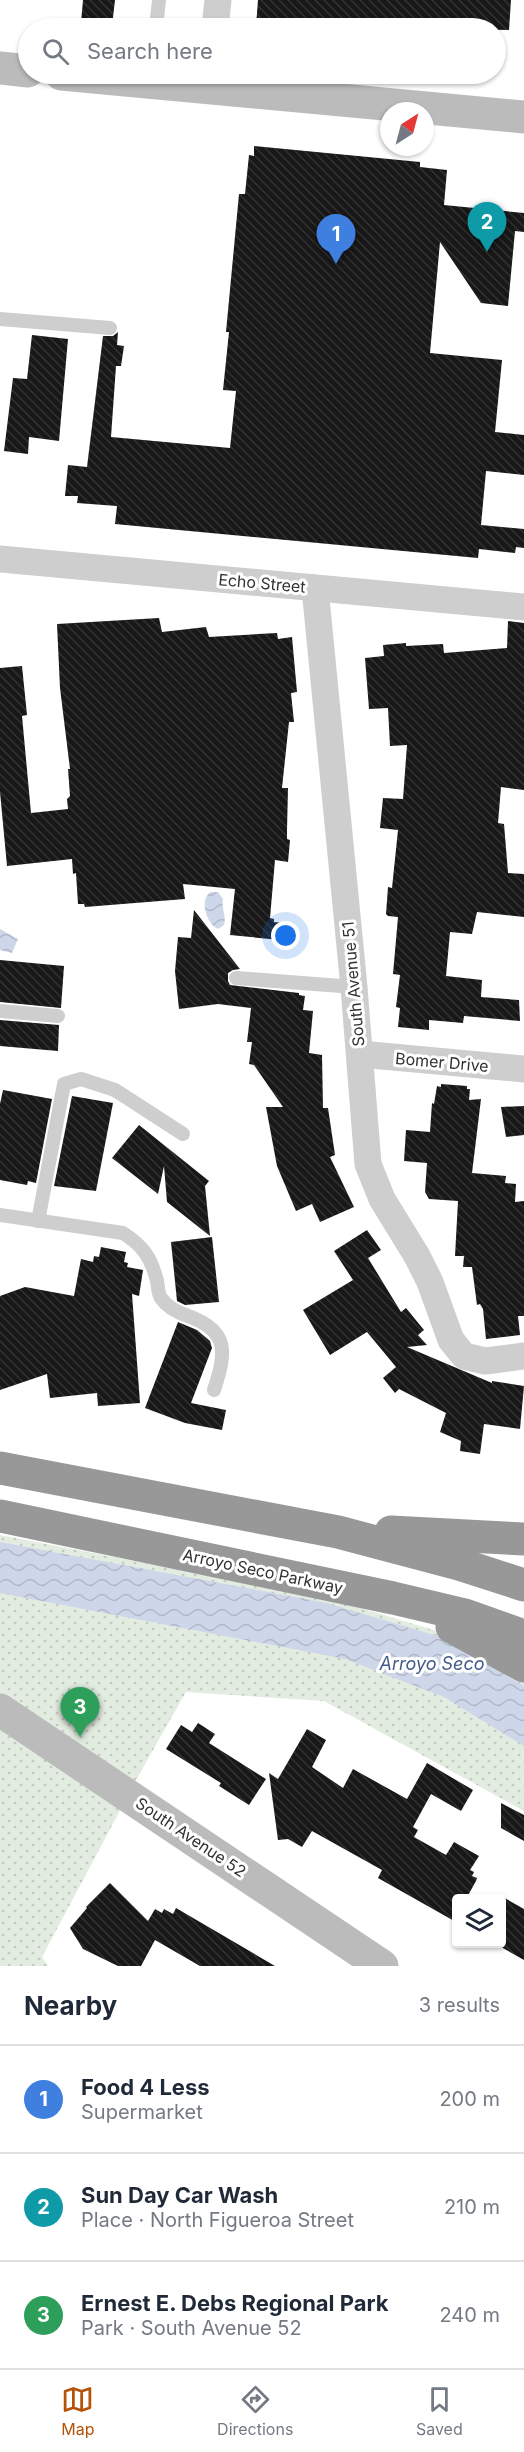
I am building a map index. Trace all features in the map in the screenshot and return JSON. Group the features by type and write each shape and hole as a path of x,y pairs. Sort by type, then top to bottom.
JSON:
{"highway":[{"path":"0,1468 338,1532 459,1564 524,1585"},
{"name":"Arroyo Seco Parkway","path":"0,1516 393,1598 465,1615 524,1636"},
{"path":"338,1532 424,1533 524,1539"},
{"path":"393,1598 463,1632 524,1666"}],"main road":[{"path":"0,68 18,69"},
{"path":"243,84 524,117"},
{"name":"South Avenue 52","path":"0,1710 382,1966"}],"street":[{"path":"216,18 218,0"},
{"name":"Echo Street","path":"0,559 524,607"},
{"name":"South Avenue 51","path":"315,588 354,987 368,1164 382,1199 430,1282 451,1340 464,1356 485,1361 524,1356"},
{"name":"Bomer Drive","path":"360,1054 524,1069"}],"lane":[{"path":"157,18 159,0"},
{"path":"0,318 110,328"},
{"path":"236,978 354,987"},
{"path":"0,1011 58,1016"},
{"path":"38,1221 64,1084 81,1079 115,1090 183,1134"},
{"path":"0,1215 123,1233 140,1244 153,1266 160,1297 179,1313 212,1328 220,1339 224,1352 214,1390"}],"shaded area":[{"path":"0,1535 331,1599 450,1635 524,1679 524,1811 324,1701 186,1692 42,1957 48,1966 0,1966"}],"water":[{"path":"211,892 218,892 223,899 225,922 218,929 207,917 205,900"},
{"path":"0,929 18,939 12,953 0,950"},
{"name":"Arroyo Seco","path":"0,1542 327,1603 444,1638 524,1686 524,1746 444,1697 345,1659 0,1593"}],"building":[{"path":"83,0 115,0 113,18 81,18"},
{"path":"258,0 511,0 509,30 506,30 506,18 257,18"},
{"path":"254,146 420,162 420,167 447,170 444,205 524,213 524,232 515,231 508,306 481,303 440,242 430,353 502,360 495,432 524,435 524,475 486,471 481,525 524,529 524,548 516,547 515,553 479,549 478,558 115,524 117,506 77,503 78,496 65,496 68,465 87,467 103,336 113,336 118,332 117,345 124,346 121,366 116,366 111,437 230,448 236,391 223,390 229,332 226,332 239,194 245,194 249,155 254,156"},
{"path":"32,335 68,339 59,441 29,437 28,454 4,451 13,378 27,379"},
{"path":"159,618 162,632 206,627 209,637 277,633 278,639 292,637 297,692 291,693 294,722 289,722 282,788 288,788 287,839 290,840 288,862 275,860 270,918 274,919 274,922 282,923 280,940 230,935 235,889 183,884 185,899 85,907 84,904 78,904 76,873 73,874 72,859 7,866 0,792 0,668 22,666 27,715 22,716 31,813 68,809 67,799 70,796 68,769 70,769 60,688 57,624"},
{"path":"508,621 524,623 524,790 501,787 498,823 504,824 508,873 524,874 524,917 477,912 472,934 450,932 446,976 482,980 481,997 519,1000 520,1021 464,1016 463,1023 429,1020 429,1030 398,1027 400,1008 396,1007 400,975 393,974 398,917 386,914 388,887 392,888 398,830 380,828 383,798 403,799 407,745 390,746 388,708 369,709 365,658 384,656 383,645 406,643 406,646 443,644 444,653 507,648"},
{"path":"194,910 240,969 228,973 230,985 299,993 305,996 303,1010 313,1011 309,1053 322,1055 323,1108 328,1108 335,1155 330,1157 354,1207 320,1222 312,1204 296,1211 277,1166 266,1107 283,1107 254,1065 249,1064 252,1042 247,1042 251,1008 218,1004 179,1009 175,971 178,937 191,938"},
{"path":"0,960 64,966 61,1008 0,1002"},
{"path":"0,1020 59,1025 58,1051 0,1046"},
{"path":"441,1084 467,1086 467,1089 470,1089 469,1100 481,1099 472,1173 506,1176 505,1183 516,1184 515,1202 524,1201 524,1316 518,1316 520,1335 486,1339 483,1309 480,1304 477,1305 472,1267 463,1267 464,1256 455,1256 458,1201 429,1199 425,1192 427,1163 404,1161 406,1130 430,1132 432,1103 434,1104 437,1086 441,1087"},
{"path":"3,1090 52,1099 36,1183 28,1181 27,1185 0,1180 0,1104"},
{"path":"72,1096 113,1103 96,1191 54,1186"},
{"path":"524,1106 524,1135 506,1137 501,1107"},
{"path":"139,1125 209,1181 205,1186 210,1236 167,1202 164,1166 158,1194 112,1158"},
{"path":"367,1230 381,1250 368,1258 401,1312 406,1308 424,1330 418,1335 427,1345 407,1347 492,1383 492,1381 524,1386 520,1429 484,1424 480,1454 460,1451 461,1441 440,1432 446,1413 399,1389 395,1393 383,1378 396,1367 367,1332 330,1355 303,1310 353,1280 334,1251"},
{"path":"212,1237 219,1302 185,1305 177,1301 171,1242"},
{"path":"101,1247 126,1252 124,1262 128,1263 127,1267 143,1270 139,1296 132,1294 140,1403 98,1406 97,1393 50,1398 47,1374 0,1390 0,1296 25,1287 74,1296 81,1259 93,1262 94,1256 99,1257"},
{"path":"178,1322 197,1330 210,1341 212,1348 191,1403 226,1410 222,1430 185,1423 145,1408"},
{"path":"198,1723 215,1734 209,1743 266,1779 249,1805 219,1786 221,1783 166,1749 181,1725 192,1732"},
{"path":"307,1729 326,1740 312,1767 343,1788 353,1769 407,1799 427,1763 473,1790 461,1811 431,1794 413,1827 418,1830 414,1837 446,1855 454,1842 479,1856 470,1870 474,1872 472,1876 477,1878 469,1894 452,1894 452,1920 378,1878 382,1870 312,1831 302,1847 288,1839 278,1840 269,1773 278,1779"},
{"path":"501,1803 524,1815 524,1841 501,1828"},
{"path":"110,1883 148,1921 155,1909 162,1913 164,1909 173,1914 176,1908 275,1966 200,1966 155,1940 141,1966 118,1966 83,1949 70,1928 86,1907"},
{"path":"506,1899 524,1909 524,1960 503,1948 506,1948"}],"place":[{"name":"Sun Day Car Wash","path":"487,252"},
{"name":"Food 4 Less","path":"336,264"},
{"name":"Ernest E. Debs Regional Park","path":"80,1737"}]}
